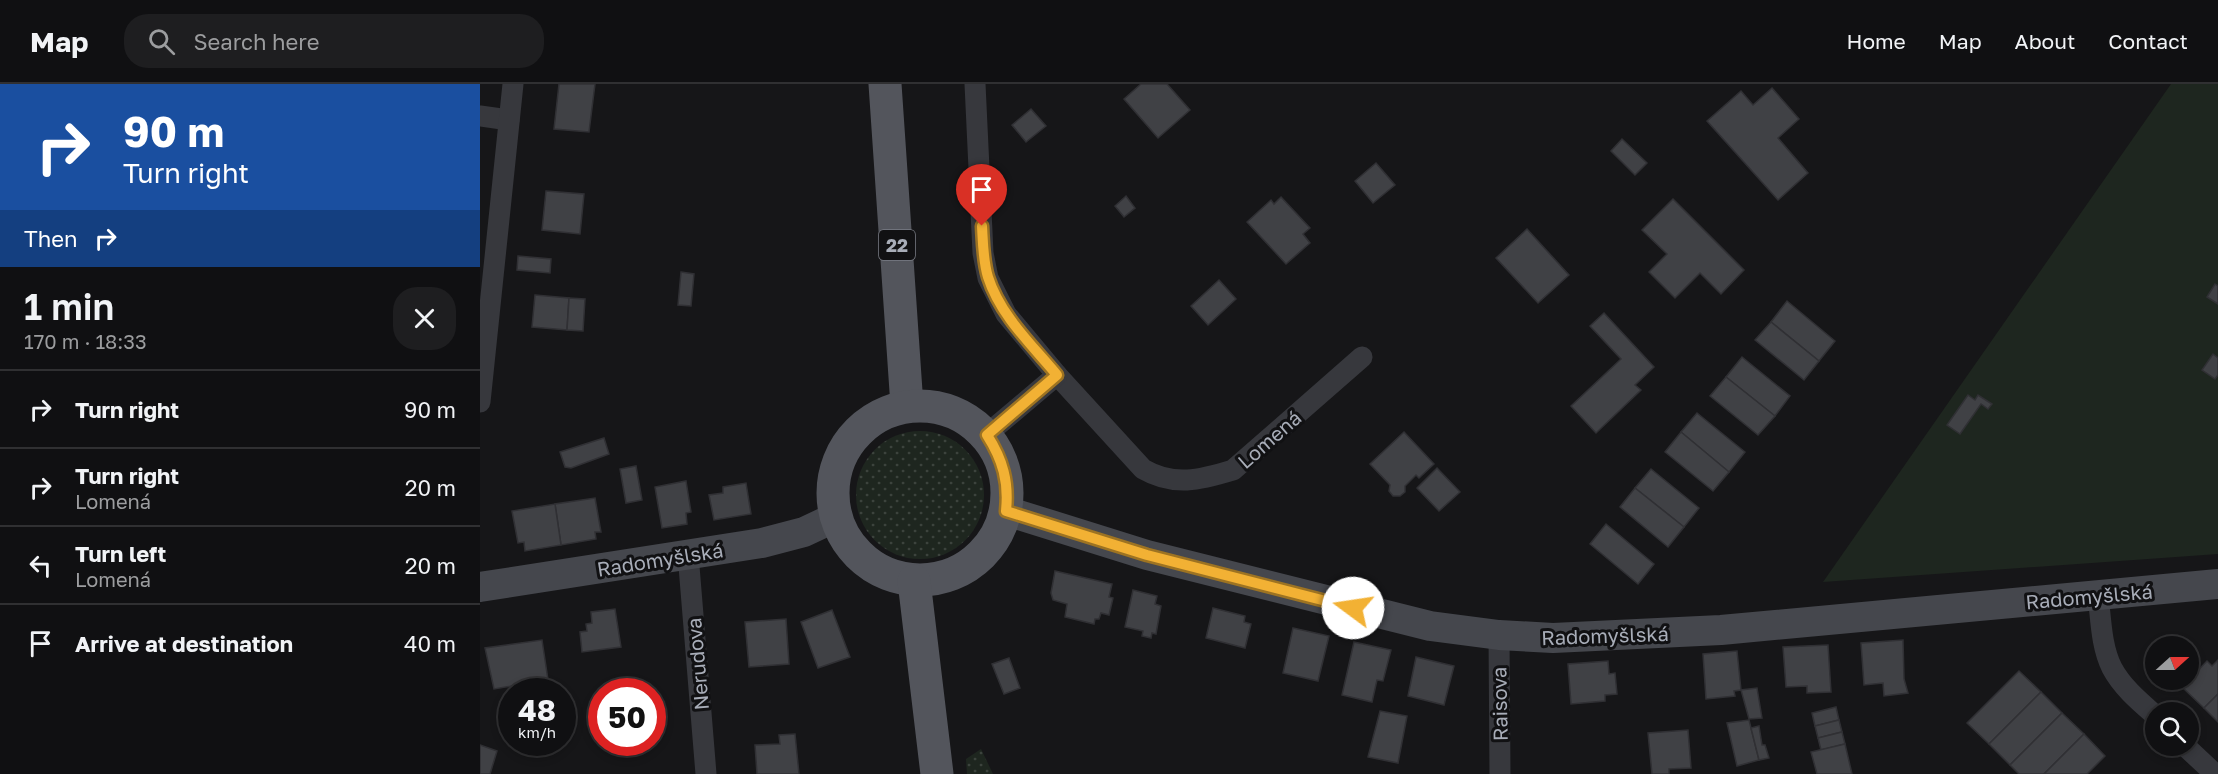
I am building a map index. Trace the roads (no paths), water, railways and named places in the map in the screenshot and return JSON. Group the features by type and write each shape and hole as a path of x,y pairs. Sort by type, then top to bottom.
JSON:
{"main road":[{"name":"22","path":"885,84 907,406"},
{"path":"907,406 929,406 951,411 970,421 987,435 998,452 1005,471 1008,491 1006,511 997,535 982,555 962,570 939,579 914,581 893,577 874,568 857,554 844,537 836,517 832,492 836,468 846,445 863,426 884,413 907,406"},
{"name":"Radomyšlská","path":"1006,511 1147,555 1430,626 1553,638 1721,630 2218,584"},
{"name":"Radomyšlská","path":"480,587 762,543 804,532 836,517"},
{"path":"914,581 937,774"}],"street":[{"path":"480,402 513,84"},
{"name":"Lomená","path":"975,84 983,253 988,278 1006,314 1057,375 1143,469 1159,478 1176,481 1209,478 1233,470 1362,357"},
{"path":"480,116 509,120"},
{"path":"987,435 1057,375"},
{"name":"Nerudova","path":"688,554 706,774"},
{"path":"2097,595 2104,644 2111,667 2124,686 2145,706"},
{"name":"Raisova","path":"1499,634 1500,774"},
{"path":"2196,756 2215,774"}]}
